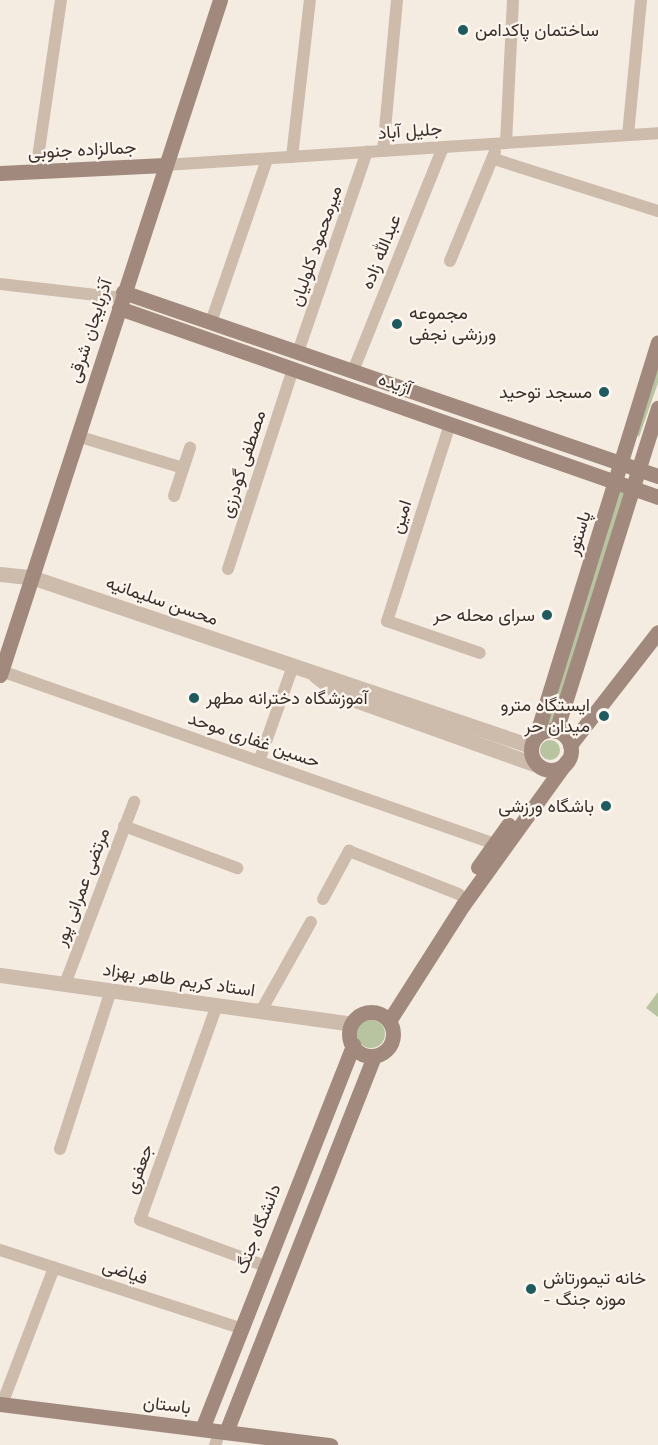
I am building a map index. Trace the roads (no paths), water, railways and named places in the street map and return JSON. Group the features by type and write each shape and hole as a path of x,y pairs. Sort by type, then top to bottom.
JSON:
{"main road":[{"name":"آذربایجان شرقی","path":"1,673 220,0"},
{"name":"جمالزاده جنوبی","path":"0,173 165,165"},
{"name":"آژیده","path":"121,299 211,322 658,476"},
{"name":"آژیده","path":"121,299 293,369 658,497"},
{"name":"پاستور","path":"534,741 658,343"},
{"name":"پاستور","path":"557,731 658,408"},
{"path":"629,438 639,446 647,443"},
{"path":"386,1018 463,905 567,762 570,745 658,632"},
{"path":"544,768 534,741 557,731 586,724"},
{"path":"557,731 570,745"},
{"path":"220,1436 374,1056 392,1040 386,1018 459,894 495,844 544,768 567,762"},
{"path":"374,1056 353,1045 352,1024 362,1014 386,1018"},
{"name":"دانشگاه جنگ","path":"202,1429 264,1266 353,1045"},
{"name":"باستان","path":"1,1404 202,1429 220,1436 330,1445"}],"street":[{"path":"36,171 61,0"},
{"path":"292,157 310,0"},
{"path":"383,151 397,0"},
{"path":"450,261 502,143 513,0"},
{"path":"628,135 641,0"},
{"name":"جلیل آباد","path":"165,165 658,133"},
{"name":"عبدالله زاده","path":"353,371 443,147"},
{"name":"میرمحمود کلولیان","path":"298,352 367,152"},
{"path":"211,322 267,159"},
{"path":"494,159 658,211"},
{"path":"0,284 121,299"},
{"path":"293,369 298,352"},
{"name":"مصطفی گودرزی","path":"228,569 293,369"},
{"name":"امین","path":"450,424 387,621 480,652"},
{"path":"77,436 183,468"},
{"path":"174,496 190,448"},
{"name":"محسن سلیمانیه","path":"0,574 32,578 311,672 534,741"},
{"path":"259,761 293,666"},
{"name":"محسن سلیمانیه","path":"311,672 341,695 544,768"},
{"name":"حسین غفاری موحد","path":"1,673 495,844"},
{"name":"مرتضی عمرانی پور","path":"65,984 134,802"},
{"path":"124,826 237,868"},
{"path":"323,899 349,851 459,894"},
{"path":"261,1011 311,922"},
{"name":"استاد کریم طاهر بهزاد","path":"0,975 352,1024"},
{"path":"60,1149 111,990"},
{"name":"جعفری","path":"217,1005 140,1220 264,1266"},
{"name":"فیاضی","path":"0,1250 240,1328"},
{"path":"1,1404 54,1268"}],"place":[{"name":"ساختمان پاکدامن","path":"463,30"},
{"name":"مجموعه ورزشی نجفی","path":"397,324"},
{"name":"مسجد توحید","path":"604,392"},
{"name":"سرای محله حر","path":"547,615"},
{"name":"آموزشگاه دخترانه مطهر","path":"194,698"},
{"name":"ایستگاه مترو میدان حر","path":"604,716"},
{"name":"باشگاه ورزشی","path":"606,806"},
{"name":"خانه تیمورتاش - موزه جنگ","path":"531,1289"}]}
